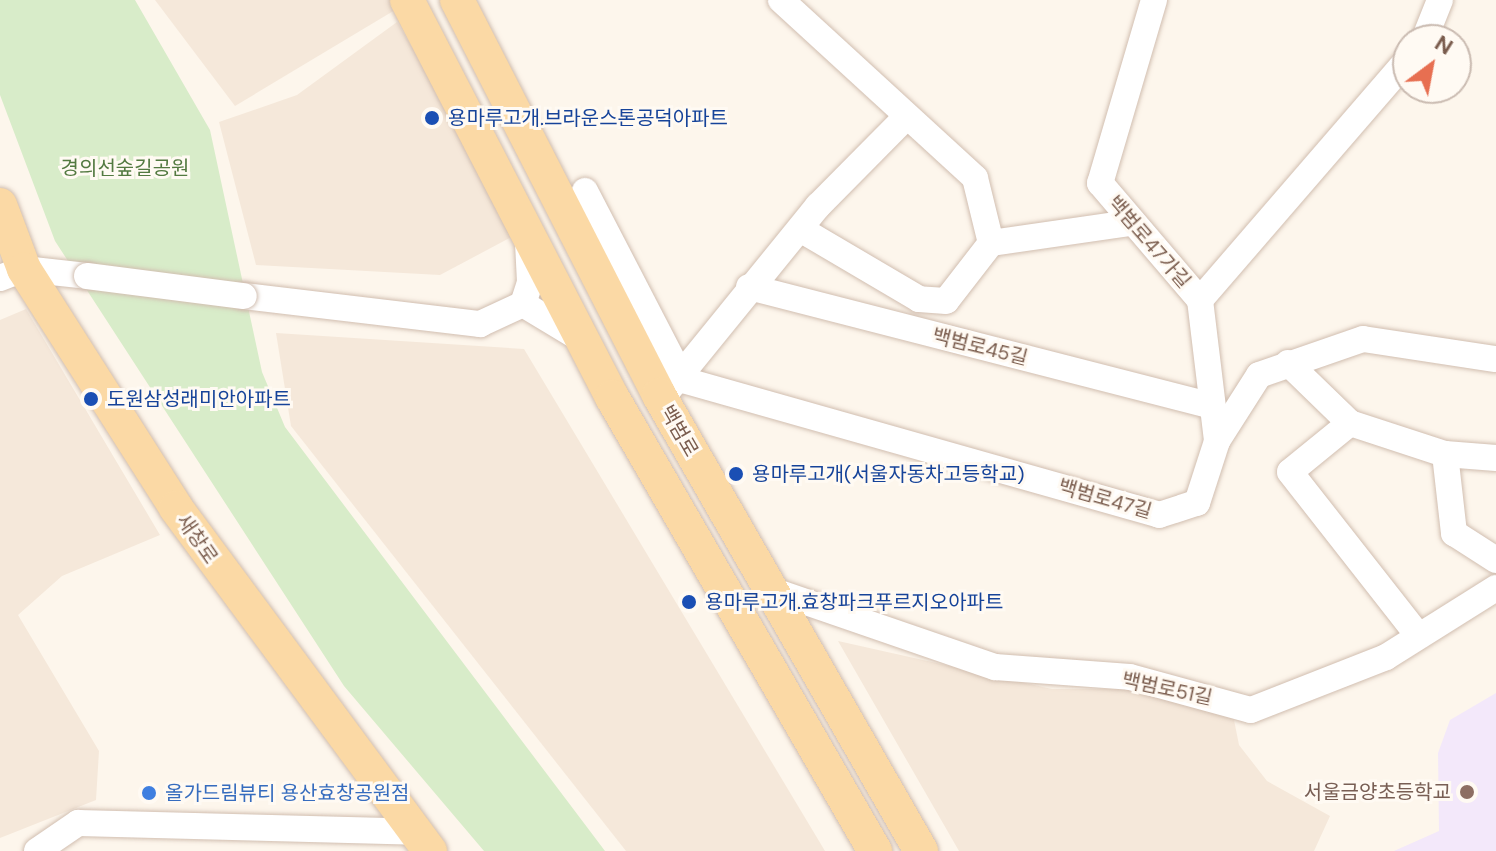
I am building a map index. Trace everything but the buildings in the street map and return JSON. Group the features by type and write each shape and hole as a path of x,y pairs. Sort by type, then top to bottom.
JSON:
{"main road":[{"name":"백범로","path":"407,0 612,397 875,851"},
{"name":"백범로","path":"457,0 671,388 771,590 921,851"},
{"name":"새창로","path":"0,205 12,273 256,625 423,842"},
{"path":"612,397 630,405 671,388"}],"street":[{"path":"781,0 905,118 975,178 991,243 1130,223"},
{"name":"백범로47가길","path":"1154,0 1100,183 1130,223 1200,300 1217,441"},
{"path":"1430,24 1440,0"},
{"path":"1200,300 1392,78"},
{"path":"671,388 694,352 749,287 905,118"},
{"path":"585,191 671,388"},
{"name":"백범로45길","path":"800,229 932,300 946,301 991,243"},
{"name":"백범로","path":"528,234 530,282 523,304 557,318 584,343"},
{"path":"12,273 87,276 480,324 523,304"},
{"name":"백범로45길","path":"749,287 1211,406"},
{"name":"백범로47길","path":"671,388 1159,515 1197,503 1217,441 1259,375 1363,339 1496,359"},
{"path":"1288,363 1350,423 1445,454 1496,458"},
{"path":"1350,423 1290,472 1417,634"},
{"path":"1445,454 1454,533 1496,560"},
{"name":"백범로51길","path":"771,590 995,667 1130,677 1251,710 1386,657 1417,634 1496,588"},
{"path":"37,851 78,823 423,842"},
{"path":"183,829 198,851"}],"shaded area":[{"path":"155,0 390,0 395,10 235,106"},
{"path":"397,22 521,232 440,275 256,265 219,122 297,95"},
{"path":"26,309 160,535 62,576 18,615 99,751 96,800 0,838 0,320"},
{"path":"276,333 524,349 825,851 626,851 291,426"},
{"path":"838,641 1052,689 1131,689 1233,715 1239,745 1267,781 1330,816 1314,851 959,851"},
{"name":"서울금양초등학교","path":"1496,693 1496,851 1394,851 1439,831 1438,753 1450,720"}],"green space":[{"name":"경의선숲길공원","path":"0,0 135,0 210,130 262,372 285,427 605,851 484,851 344,686 55,241 0,95"}],"place":[{"name":"용마루고개.브라운스톤공덕아파트","path":"432,118"},
{"name":"도원삼성래미안아파트","path":"91,399"},
{"name":"용마루고개(서울자동차고등학교)","path":"736,474"},
{"name":"용마루고개.효창파크푸르지오아파트","path":"689,602"},
{"name":"서울금양초등학교","path":"1467,792"},
{"name":"올가드림뷰티 용산효창공원점","path":"149,793"}]}
